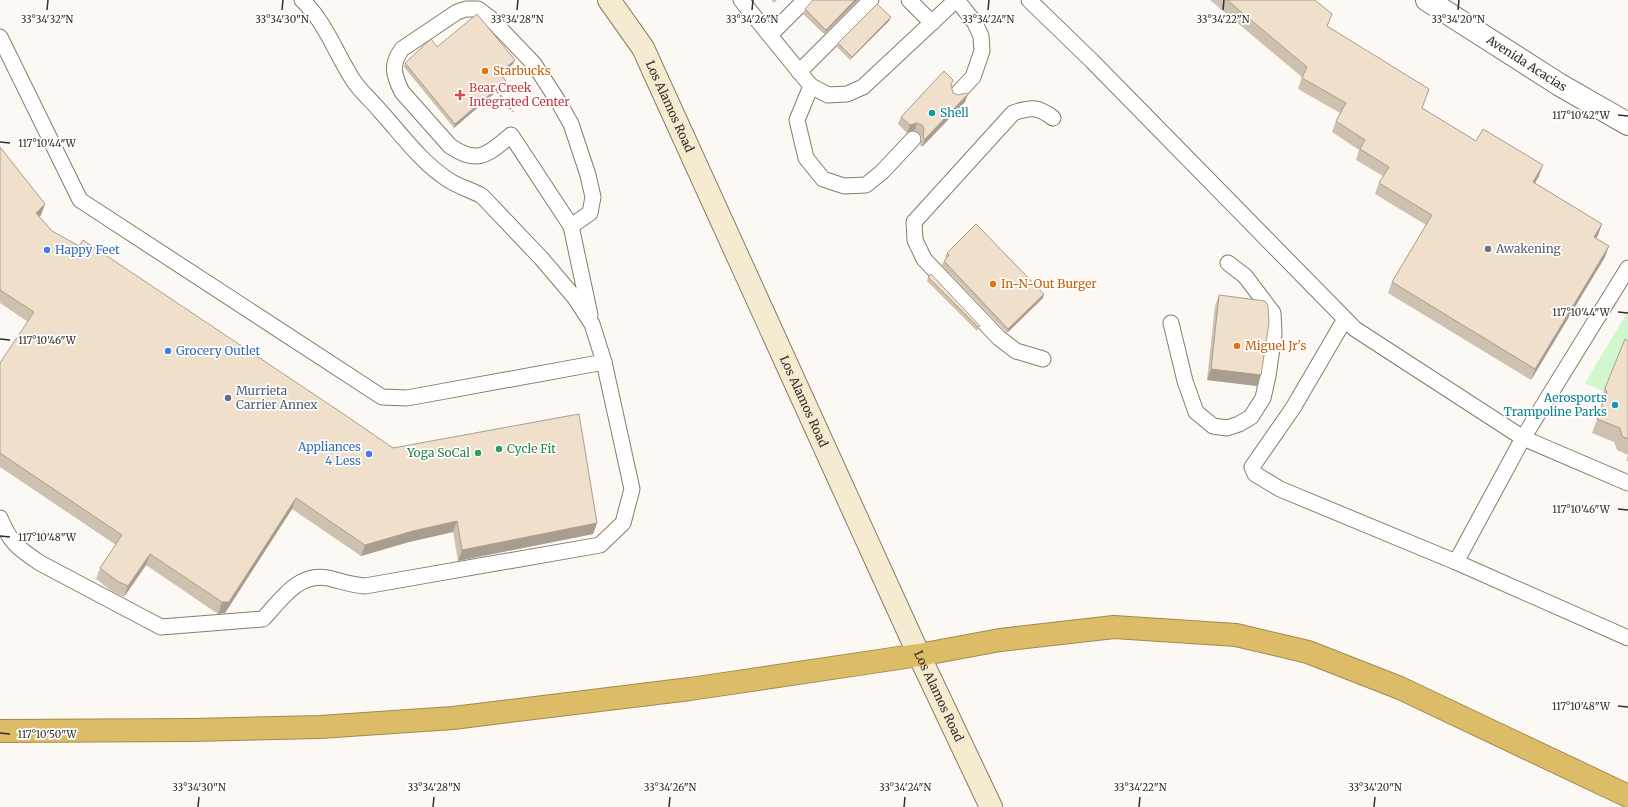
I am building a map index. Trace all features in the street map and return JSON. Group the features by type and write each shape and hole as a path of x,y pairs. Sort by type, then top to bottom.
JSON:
{"highway":[{"path":"0,731 185,730 320,727 453,718 690,689 919,655 1000,640 1114,627 1236,634 1308,652 1400,688 1628,796"}],"main road":[{"name":"Los Alamos Road","path":"609,0 643,48 919,655 991,807"}],"street":[{"name":"Avenida Acacias","path":"1428,0 1560,85 1628,124"}],"lane":[{"path":"302,0 310,7 338,52 353,80 391,124 434,169 457,186 470,189 482,196 541,258 575,298 592,324"},
{"path":"741,0 811,86 828,95 847,94 863,87 957,0 976,22 981,36 982,51 973,77 957,94"},
{"path":"770,35 804,0"},
{"path":"799,72 872,0"},
{"path":"909,0 932,23"},
{"path":"1029,0 1092,61 1355,329 1523,438 1628,483"},
{"path":"0,518 14,544 22,551 40,563 162,627 264,620 292,587 303,580 312,578 327,578 353,585 365,586 600,545 623,522 632,489 604,362 592,324 571,226 511,135 486,154 472,156 460,153 450,146 402,92 394,75 395,58 406,45 457,12 466,9 478,9 490,18 529,58 558,101 571,124 588,175 593,197 590,213 571,226"},
{"path":"0,37 80,200 382,396 407,398 604,362"},
{"path":"811,86 797,120 806,158 823,179 844,186 866,185 882,172 913,139"},
{"path":"1043,359 1016,351 999,338 924,259 915,240 914,222 1012,113 1026,108 1042,110 1053,118"},
{"path":"1171,323 1185,381 1196,412 1213,426 1227,428 1239,424 1251,417 1263,398 1268,376 1274,334 1273,313 1245,276 1228,262"},
{"path":"1456,562 1523,438 1628,268"},
{"path":"1344,319 1293,408 1252,467 1254,474 1280,489 1456,562 1628,638"}],"path":[{"path":"497,91 513,112"}],"green space":[{"path":"1628,311 1628,357 1604,392 1585,383"}],"building":[{"path":"813,0 855,0 826,30 805,9"},
{"path":"1227,0 1315,0 1332,14 1327,26 1429,89 1422,108 1476,141 1483,129 1543,165 1533,182 1602,224 1594,237 1609,246 1535,369 1392,282 1432,215 1379,183 1389,167 1360,149 1365,140 1336,121 1346,103 1302,78 1307,67"},
{"path":"877,4 891,17 852,57 838,43"},
{"path":"477,14 515,60 499,73 506,81 455,124 405,63 431,39 437,47"},
{"name":"Shell","path":"944,71 953,80 951,85 953,93 958,95 968,94 925,139 923,137 924,129 922,125 917,123 910,125 901,117"},
{"path":"0,147 45,204 36,213 52,231 79,246 83,240 393,448 579,414 597,523 462,550 457,521 413,531 365,545 296,498 229,602 222,602 150,554 128,586 117,581 100,568 122,535 0,453 0,363 34,312 0,290"},
{"name":"In-N-Out Burger","path":"976,224 1044,294 1008,329 944,261 949,255 947,253"},
{"path":"931,274 980,326 978,327 928,277"},
{"name":"Miguel Jr's","path":"1219,295 1265,301 1268,305 1269,323 1261,375 1211,369"},
{"name":"Aerosports Trampoline Parks","path":"1625,339 1628,341 1628,439 1622,436 1620,428 1597,419 1607,393 1605,388"}],"place":[{"name":"Starbucks","path":"485,71"},
{"name":"Bear Creek Integrated Center","path":"460,95"},
{"name":"Shell","path":"932,113"},
{"name":"Awakening","path":"1488,249"},
{"name":"Happy Feet","path":"47,250"},
{"name":"In-N-Out Burger","path":"993,284"},
{"name":"Miguel Jr's","path":"1237,346"},
{"name":"Grocery Outlet","path":"168,351"},
{"name":"Murrieta Carrier Annex","path":"228,398"},
{"name":"Aerosports Trampoline Parks","path":"1615,405"},
{"name":"Cycle Fit","path":"499,449"},
{"name":"Yoga SoCal","path":"478,453"},
{"name":"Appliances 4 Less","path":"369,454"}]}
